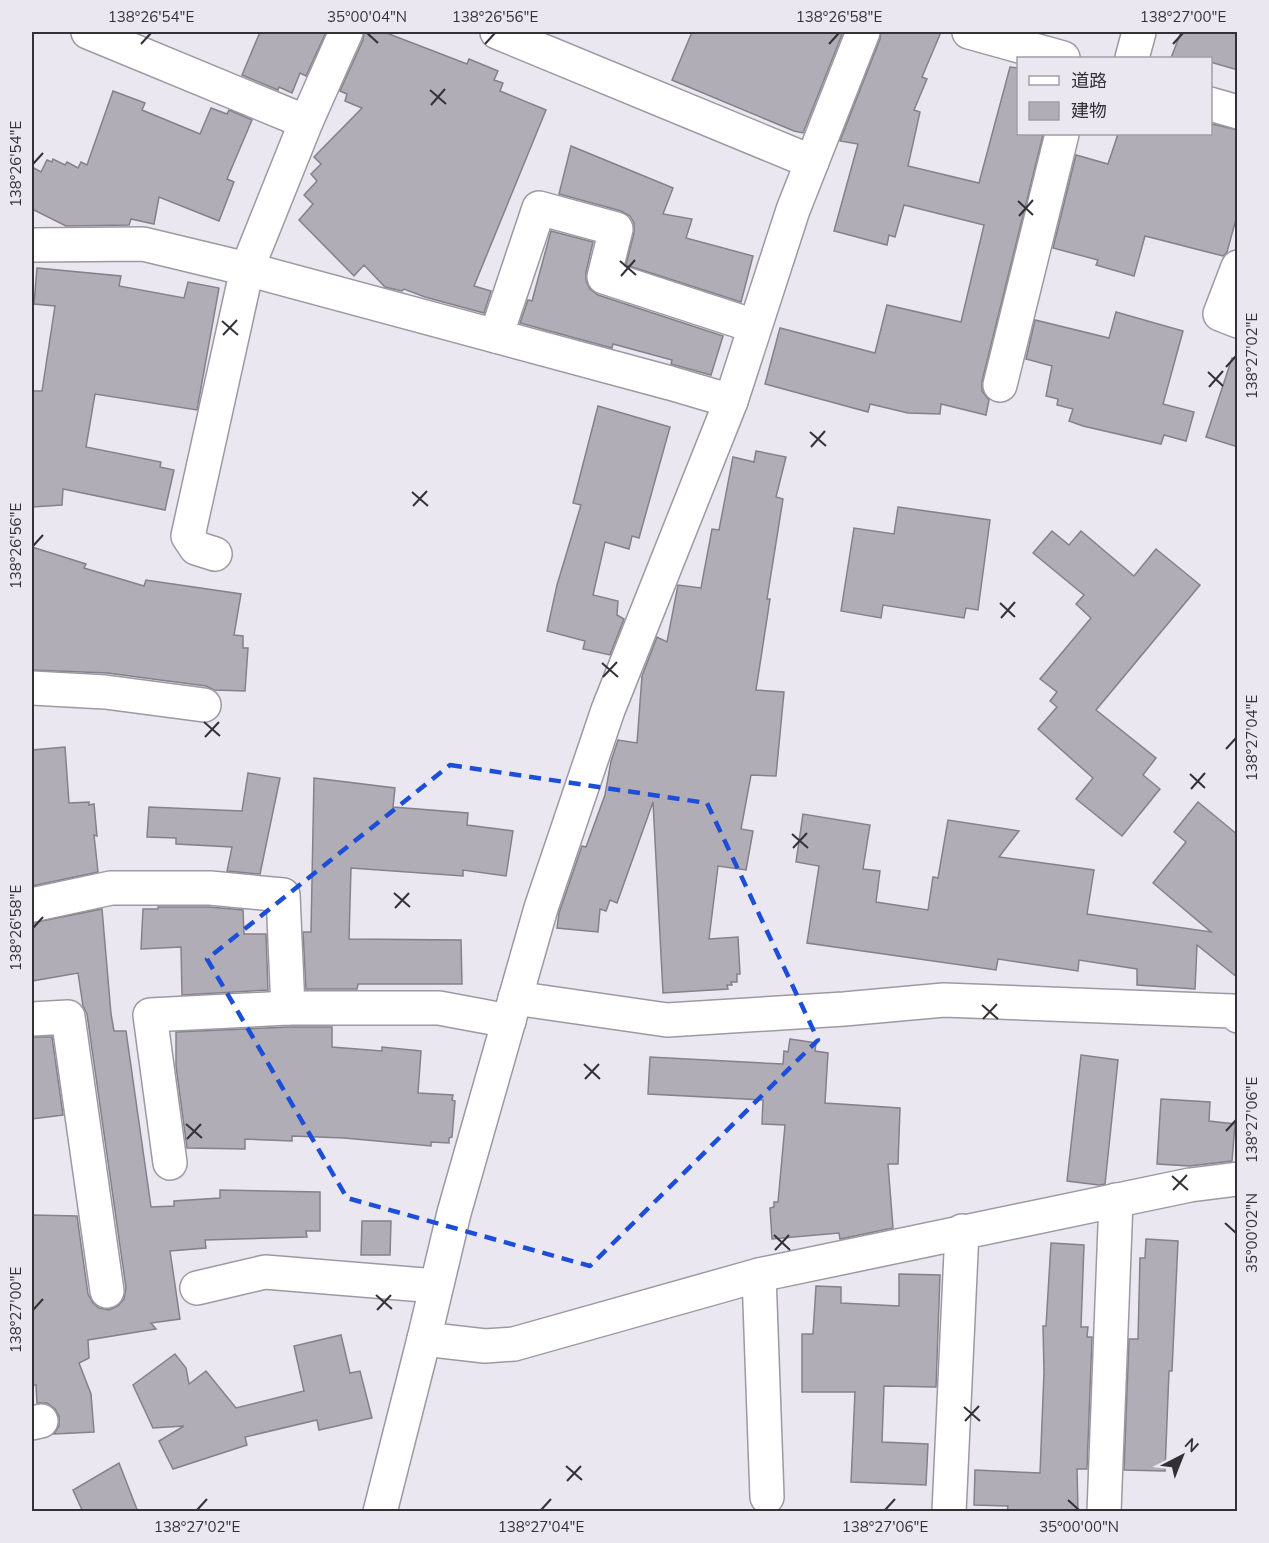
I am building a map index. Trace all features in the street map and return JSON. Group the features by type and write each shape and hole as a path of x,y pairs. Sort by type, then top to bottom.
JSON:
{"street":[{"path":"88,32 306,122"},
{"path":"216,554 196,548 188,536 247,269 306,122 346,32"},
{"path":"497,32 812,162"},
{"path":"380,1512 454,1213 541,908 608,710 731,401 793,210 863,32"},
{"path":"969,32 1059,57"},
{"path":"1132,57 1139,32"},
{"path":"1212,105 1238,112"},
{"path":"1000,385 1062,135"},
{"path":"496,336 539,208 616,229 604,277 754,326"},
{"path":"32,245 143,243 247,269 731,401"},
{"path":"1238,267 1220,314 1238,321"},
{"path":"32,688 105,692 204,705"},
{"path":"32,905 111,888 210,888 283,895 288,1008"},
{"path":"170,1163 150,1015 288,1008 439,1008 512,1009 667,1020 944,1000 1232,1011 1238,1016"},
{"path":"32,1019 68,1017 107,1291"},
{"path":"424,1339 485,1346 514,1344 759,1275 1190,1185 1238,1179"},
{"path":"1104,1512 1116,1200"},
{"path":"949,1512 962,1231"},
{"path":"197,1288 265,1272 436,1286"},
{"path":"759,1275 767,1497"}],"highlighted area":[{"path":"450,765 707,803 818,1040 590,1266 347,1198 207,959"}],"building":[{"path":"260,32 326,32 306,76 300,73 292,93 279,87 278,90 242,75"},
{"path":"364,32 384,32 467,64 469,59 498,71 494,80 503,83 500,91 546,110 474,286 491,291 484,313 404,289 402,291 385,287 364,265 354,276 299,220 313,204 304,195 317,181 311,174 321,164 314,157 362,108 345,101 347,94 340,91 363,40"},
{"path":"692,32 843,32 803,133 672,80"},
{"path":"881,32 941,32 922,77 927,79 914,110 920,112 908,166 979,183 1010,67 1017,68 1017,135 1043,135 982,381 982,391 989,400 986,415 941,404 940,414 908,413 870,404 868,412 765,384 780,328 875,353 887,305 961,322 984,225 904,205 895,237 889,235 887,245 834,231 858,144 840,141"},
{"path":"1181,32 1238,32 1238,70 1212,63 1212,57 1171,57"},
{"path":"113,91 145,103 142,110 200,134 211,108 227,114 229,110 252,120 227,179 234,182 219,221 159,197 154,224 131,219 129,225 66,226 32,209 32,167 41,172 47,160 52,162 53,159 65,165 67,162 78,168 81,162 87,165"},
{"path":"1212,124 1238,130 1238,212 1227,252 1223,256 1145,236 1134,276 1096,265 1098,260 1053,248 1076,155 1108,164 1118,135 1212,135"},
{"path":"571,146 673,188 663,214 692,219 686,238 753,256 741,302 626,265 634,233 634,223 630,216 621,211 559,194"},
{"path":"551,231 593,242 586,281 590,289 598,295 723,336 711,375 671,364 672,360 613,344 612,348 520,323 528,300 532,301"},
{"path":"37,268 121,276 119,286 184,298 188,282 219,288 197,410 95,394 86,447 161,462 160,467 174,470 165,510 63,489 62,505 32,507 32,391 42,391 55,306 34,304"},
{"path":"1116,312 1183,331 1163,404 1194,412 1186,441 1164,435 1161,444 1083,426 1069,421 1073,409 1057,405 1058,399 1046,396 1052,366 1026,359 1035,320 1109,338"},
{"path":"1232,358 1238,359 1238,447 1206,437"},
{"path":"598,406 670,427 639,538 632,536 629,549 605,542 593,595 618,601 617,615 624,619 610,655 583,649 585,641 547,631 557,585 581,505 573,503"},
{"path":"756,451 786,457 776,497 783,499 767,599 770,599 756,690 784,692 776,776 751,775 741,829 753,831 746,870 718,866 709,939 738,937 740,974 737,974 737,982 727,985 728,989 663,993 653,802 617,903 610,900 606,911 600,909 598,932 557,928 559,913 582,846 586,847 605,795 611,761 618,740 637,743 642,676 657,637 667,642 678,585 701,588 712,529 719,530 733,457 754,462"},
{"path":"898,507 990,520 978,610 966,608 964,618 883,605 881,618 841,611 854,528 894,534"},
{"path":"1052,531 1069,545 1081,531 1134,576 1156,549 1200,585 1096,710 1156,758 1143,775 1160,789 1122,836 1076,799 1093,778 1038,729 1057,707 1050,701 1057,692 1040,679 1091,618 1076,604 1084,595 1033,553"},
{"path":"32,547 86,564 84,568 144,586 146,580 241,594 234,635 243,636 243,648 248,648 245,691 214,690 206,686 107,673 32,670"},
{"path":"65,747 69,803 94,804 97,836 94,835 98,872 32,886 32,750"},
{"path":"248,773 280,778 260,874 227,871 232,847 176,844 176,838 147,837 149,807 242,811"},
{"path":"314,778 395,788 393,807 468,813 467,825 513,831 506,876 463,870 463,876 351,868 349,939 461,940 462,984 358,984 357,989 306,989 303,932 311,932"},
{"path":"1198,802 1238,835 1238,978 1197,945 1195,989 1137,985 1137,969 1079,960 1078,971 998,959 996,970 807,943 819,866 796,862 803,814 870,825 863,869 880,871 876,902 928,910 933,877 938,878 948,820 1019,831 999,857 1094,870 1087,914 1211,932 1153,883 1186,842 1174,832"},
{"path":"158,907 243,910 244,934 266,934 268,990 182,995 181,947 141,949 143,909 158,909"},
{"path":"102,909 111,1014 114,1031 126,1031 151,1207 174,1206 174,1201 220,1198 220,1190 320,1192 320,1231 306,1231 307,1237 205,1240 206,1248 170,1251 180,1319 151,1323 156,1329 88,1340 89,1358 79,1363 91,1394 94,1432 54,1434 59,1426 59,1416 55,1409 47,1403 37,1403 36,1385 32,1385 32,1215 77,1216 88,1294 99,1308 109,1310 118,1306 124,1299 126,1288 87,1014 83,1006 78,973 32,981 32,923"},
{"path":"332,1027 332,1047 382,1051 382,1047 421,1051 418,1093 453,1095 452,1100 455,1101 452,1137 449,1138 449,1143 431,1142 431,1146 292,1136 292,1141 245,1139 245,1149 187,1148 176,1066 176,1032"},
{"path":"32,1037 52,1037 63,1115 32,1119"},
{"path":"790,1039 816,1043 815,1051 828,1053 825,1103 900,1108 898,1164 888,1164 893,1228 840,1239 839,1233 772,1239 770,1208 774,1207 774,1202 778,1202 785,1125 762,1124 763,1100 648,1094 650,1057 783,1064 784,1051 788,1052"},
{"path":"1081,1055 1118,1060 1105,1184 1099,1185 1067,1181"},
{"path":"1161,1099 1210,1102 1209,1121 1235,1124 1232,1161 1190,1166 1157,1164"},
{"path":"362,1221 391,1221 390,1255 361,1255"},
{"path":"1146,1239 1178,1241 1165,1471 1124,1470 1129,1339 1138,1339 1140,1258 1145,1258"},
{"path":"1051,1243 1084,1245 1081,1327 1088,1327 1087,1337 1092,1337 1087,1469 1077,1469 1078,1512 1007,1512 1008,1506 974,1505 975,1470 1040,1473 1044,1372 1043,1326 1046,1326"},
{"path":"899,1274 940,1275 936,1387 884,1386 882,1442 928,1444 926,1485 851,1482 855,1392 802,1392 802,1334 813,1334 816,1286 841,1287 841,1303 899,1306"},
{"path":"341,1335 350,1373 360,1371 372,1418 319,1430 317,1420 245,1437 247,1445 173,1469 159,1441 184,1426 153,1428 133,1385 175,1354 186,1368 189,1384 206,1371 236,1408 304,1391 294,1346"},
{"path":"119,1463 138,1512 83,1512 73,1490"}]}
